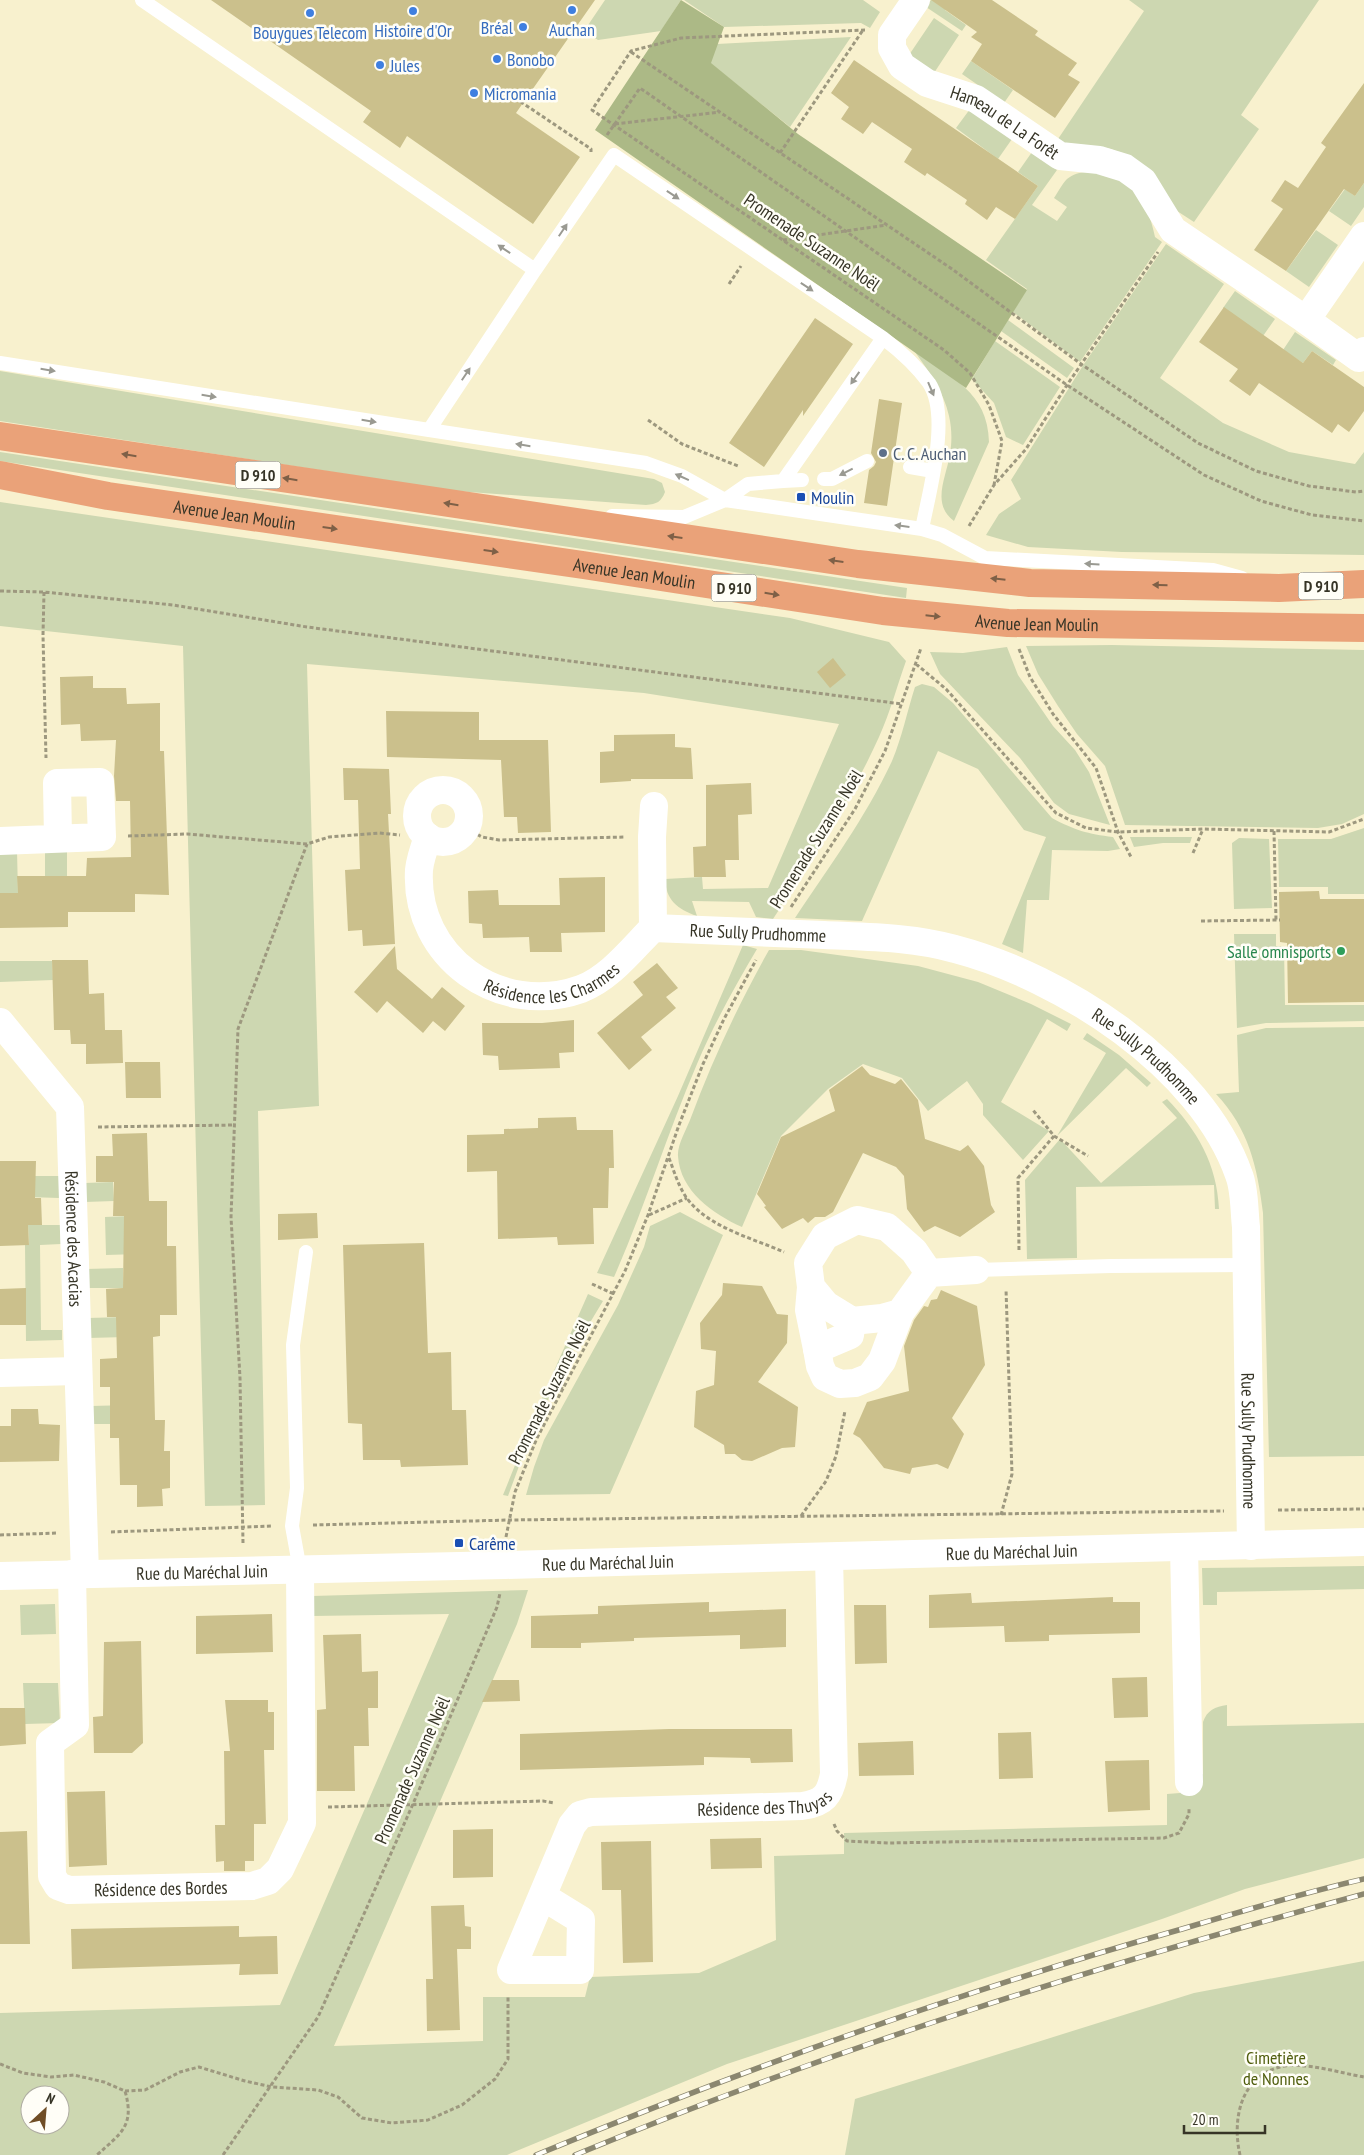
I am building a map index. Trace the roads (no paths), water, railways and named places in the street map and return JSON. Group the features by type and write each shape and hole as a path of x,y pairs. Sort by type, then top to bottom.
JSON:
{"main road":[{"name":"D 910","path":"0,436 858,564 1030,583 1279,588 1364,584"},
{"name":"Avenue Jean Moulin","path":"0,475 108,496 593,566 883,611 1008,623 1364,628"},
{"name":"D 910","path":"0,487 108,496"}],"street":[{"name":"Hameau de La Forêt","path":"916,0 892,35 892,48 902,66 927,83 976,99 1060,156 1099,160 1125,168 1143,181 1173,230 1359,358 1364,352"},
{"path":"1306,320 1364,237"},
{"path":"0,841 102,837 100,782 57,783 58,838"},
{"path":"445,789 453,792 466,803 469,820 466,828 461,835 445,842 436,841 428,837 418,824 416,815 422,799 436,790 445,789"},
{"path":"654,806 652,837 654,928"},
{"name":"Résidence les Charmes","path":"428,837 421,857 419,871 422,908 427,922 435,939 447,955 478,980 497,989 539,996 561,994 582,988 600,978 618,964 654,928"},
{"name":"Rue Sully Prudhomme","path":"654,928 900,939 955,948 1012,968 1062,992 1108,1020 1150,1054 1192,1095 1221,1135 1240,1176 1246,1227 1251,1546"},
{"name":"Résidence des Acacias","path":"0,1022 70,1117 83,1533 78,1574"},
{"path":"857,1220 887,1227 914,1251 929,1273 900,1313 882,1361 870,1377 855,1383 840,1384 825,1377 820,1366 809,1310 810,1275 825,1236 857,1220"},
{"path":"929,1273 976,1270"},
{"path":"810,1275 826,1305 882,1361"},
{"path":"817,1349 851,1328 900,1313"},
{"path":"0,1373 77,1371"},
{"name":"Rue du Maréchal Juin","path":"0,1576 829,1557 1364,1542"},
{"path":"1184,1548 1189,1782"},
{"name":"Résidence des Thuyas","path":"542,1896 572,1825 580,1815 591,1812 802,1806 815,1804 825,1798 831,1787 834,1774 829,1557"},
{"name":"Résidence des Bordes","path":"78,1574 75,1726 50,1743 52,1876 58,1886 69,1890 252,1886 268,1880 280,1869 302,1823 300,1570"},
{"path":"542,1896 581,1920 580,1970 511,1970 542,1896"}],"lane":[{"path":"142,0 535,270"},
{"path":"429,430 614,155 882,338 908,358 930,384 939,413 937,445 922,529"},
{"path":"784,481 882,338"},
{"path":"0,363 646,464 682,476 725,500 922,529 942,535 986,558 1213,570 1279,588"},
{"path":"824,479 832,479 867,461"},
{"path":"910,467 932,471"},
{"path":"516,513 684,517 725,500 748,484 802,480"},
{"path":"300,1570 292,1526 297,1488 293,1345 306,1252"},
{"path":"976,1270 1246,1265"}],"railway":[{"path":"536,2155 775,2062 937,2005 1100,1953 1273,1902 1364,1879"},
{"path":"575,2155 671,2116 769,2080 965,2012 1164,1950 1364,1894"}],"place":[{"name":"Auchan","path":"572,10"},
{"name":"Histoire d'Or","path":"413,11"},
{"name":"Bouygues Telecom","path":"310,13"},
{"name":"Bréal","path":"523,27"},
{"name":"Bonobo","path":"497,59"},
{"name":"Jules","path":"380,65"},
{"name":"Micromania","path":"474,93"},
{"name":"C. C. Auchan","path":"883,453"},
{"name":"Moulin","path":"801,497"},
{"name":"Salle omnisports","path":"1341,951"},
{"name":"Carême","path":"459,1543"}],"park label":[{"name":"Cimetière de Nonnes","path":"1276,2067"}]}
